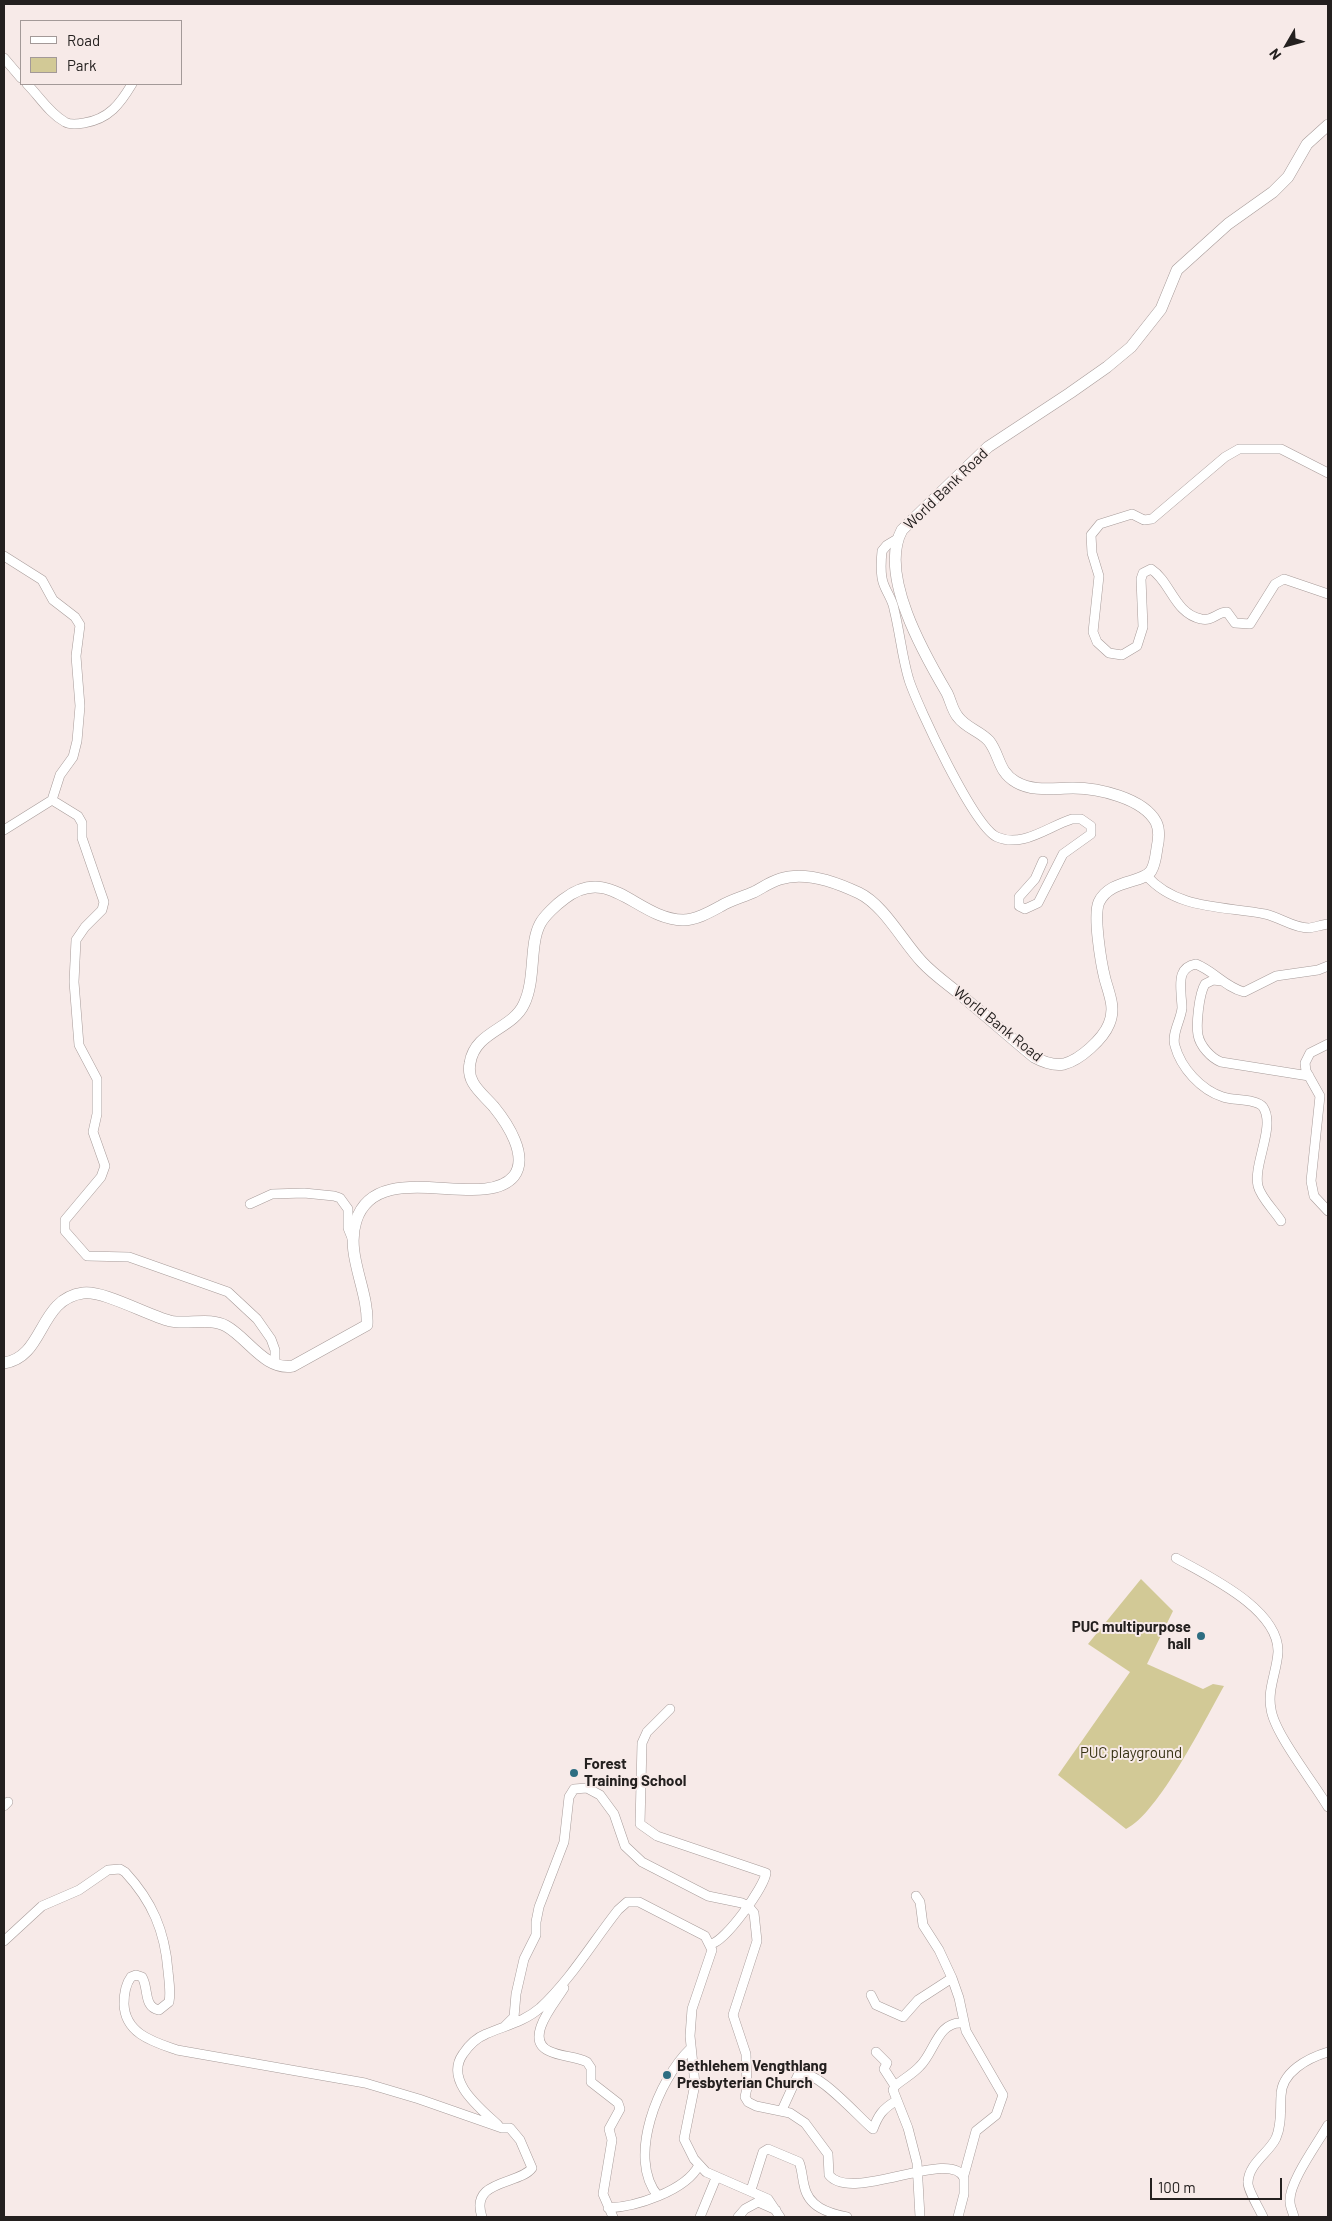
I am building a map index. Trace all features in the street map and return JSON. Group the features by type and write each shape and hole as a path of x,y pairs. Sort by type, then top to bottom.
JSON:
{"main road":[{"name":"World Bank Road","path":"275,1364 293,1366 367,1325 368,1308 354,1253 353,1241 356,1218 364,1206 383,1191 394,1188 451,1187 482,1190 500,1186 514,1176 519,1163 518,1149 494,1107 476,1089 469,1075 470,1061 482,1039 523,1007 533,971 540,923 564,898 576,892 604,886 658,915 686,920 757,891 779,879 798,875 836,883 862,894 898,930 922,962 1034,1057 1046,1063 1064,1064 1096,1044 1112,1017 1112,1006 1105,979 1096,912 1099,901 1120,883 1146,875 1151,870 1155,860 1159,836 1157,825 1151,813 1132,800 1120,796 1074,788 1027,788 1006,775 1000,766 991,743 959,720 916,635 900,591 895,564 897,539 902,530 988,447 1070,393 1107,367 1131,347 1161,310 1177,270 1228,224 1273,192 1288,177 1307,144 1328,125"},
{"path":"4,1363 18,1357 32,1344 41,1332 48,1314 54,1307 83,1293 102,1295 136,1310 170,1321 216,1322 226,1326 275,1364"}],"street":[{"path":"4,58 20,77"},
{"path":"28,85 53,112 66,122 72,124 96,121 109,114 131,85"},
{"path":"1328,473 1281,449 1239,450 1225,457 1152,519 1144,520 1132,514 1100,524 1092,531 1090,544 1100,576 1093,632 1103,649 1115,655 1122,655 1137,646 1143,627 1141,579 1143,574 1151,569 1181,607 1202,620 1212,619 1223,612 1227,612 1235,623 1250,624 1275,584 1284,579 1328,594"},
{"path":"897,539 887,545 882,552 883,583 894,608 909,680 922,713 979,820 995,836 1009,840 1022,840 1072,819 1081,819 1091,826 1091,834 1072,846 1057,862 1038,903 1024,909 1019,906 1019,896 1035,879 1042,861"},
{"path":"4,556 42,580 53,600 75,617 80,625 76,656 80,706 77,741 73,757 60,775 52,800 4,830"},
{"path":"52,800 78,816 82,823 82,838 104,907 79,934 76,940 74,982 79,1044 97,1079 97,1114 93,1132 105,1166 101,1176 65,1220 65,1231 87,1256 128,1257 228,1292 257,1319 275,1350 275,1364"},
{"path":"1146,875 1158,887 1192,903 1212,908 1270,915 1309,928 1328,924"},
{"path":"1281,1221 1260,1191 1257,1180 1267,1124 1264,1108 1258,1103 1223,1098 1207,1090 1188,1071 1175,1046 1174,1037 1182,1006 1180,975 1185,969 1196,964 1209,970 1222,981 1244,992 1276,976 1318,970 1328,966"},
{"path":"1222,981 1213,980 1205,984 1200,998 1198,1035 1210,1055 1221,1062 1309,1076"},
{"path":"1328,1044 1310,1053 1306,1058 1306,1071 1320,1096 1311,1181 1314,1196 1328,1211"},
{"path":"250,1204 272,1194 304,1193 340,1198 348,1209 348,1228 353,1241"},
{"path":"1176,1558 1252,1605 1271,1629 1278,1650 1270,1696 1274,1721 1328,1807"},
{"path":"670,1709 647,1732 642,1744 640,1824 657,1836 764,1872 765,1878 731,1930 718,1941 711,1944"},
{"path":"505,2026 514,2017 516,1994 524,1959 536,1935 539,1907 564,1842 569,1797 574,1789 586,1788 600,1795 614,1814 625,1846 642,1862 708,1896 748,1906 757,1920 757,1941 733,2016 746,2054 747,2088 745,2097 748,2102 756,2106 782,2110 799,2117 813,2131 828,2154 829,2175 835,2180 868,2183 944,2168 958,2171 964,2175"},
{"path":"4,1941 42,1906 79,1890 108,1870 120,1869 134,1882 160,1924 166,1950 170,1998 163,2009 155,2010 151,2007 142,1978 133,1976 126,1985 124,2007 126,2018 132,2028 142,2036 155,2042 194,2054 365,2083 419,2099 502,2128 510,2128 530,2160 532,2168 523,2176 505,2179 486,2192 480,2208 482,2217"},
{"path":"916,1896 920,1902 923,1925 939,1950 952,1978 961,2007 962,2023 1003,2095 997,2114 976,2131 964,2175 964,2194 958,2217"},
{"path":"613,2217 602,2194 612,2140 609,2129 620,2109 618,2103 591,2082 591,2068 587,2062 550,2052 542,2046 539,2039 541,2027 568,1979 618,1910 627,1902 639,1902 705,1936 711,1944 712,1955 694,2001 690,2049 695,2084 684,2139 698,2165 716,2178 768,2198 778,2214"},
{"path":"871,1995 876,2005 903,2017 918,2000 952,1978"},
{"path":"502,2128 462,2086 457,2066 469,2045 483,2035 529,2016 568,1979"},
{"path":"895,2086 921,2066 935,2041 945,2030 955,2024 962,2023"},
{"path":"658,2196 647,2176 645,2167 646,2140 662,2089 673,2069 690,2049"},
{"path":"876,2052 887,2063 884,2069 895,2086 896,2101 908,2128 918,2172 920,2217"},
{"path":"1263,2217 1247,2185 1250,2175 1261,2155 1276,2139 1281,2117 1280,2093 1286,2081 1302,2062 1328,2052"},
{"path":"782,2110 798,2076 803,2073 808,2073 824,2084 873,2129 878,2115 884,2108 896,2101"},
{"path":"1294,2217 1290,2203 1291,2190 1298,2173 1328,2125"},
{"path":"751,2190 763,2152 768,2149 799,2162 804,2187 814,2204 826,2212 847,2217"},
{"path":"608,2208 634,2204 658,2196 692,2175 698,2165"},
{"path":"700,2217 716,2178"},
{"path":"738,2217 758,2202 778,2214"}],"green space":[{"name":"PUC playground","path":"1141,1579 1173,1611 1147,1664 1203,1689 1213,1684 1224,1686 1180,1765 1166,1786 1139,1820 1126,1829 1058,1775 1130,1672 1088,1644"}],"place":[{"name":"PUC multipurpose hall","path":"1201,1636"},
{"name":"Forest Training School","path":"574,1773"},
{"name":"Bethlehem Vengthlang Presbyterian Church","path":"667,2075"}]}
